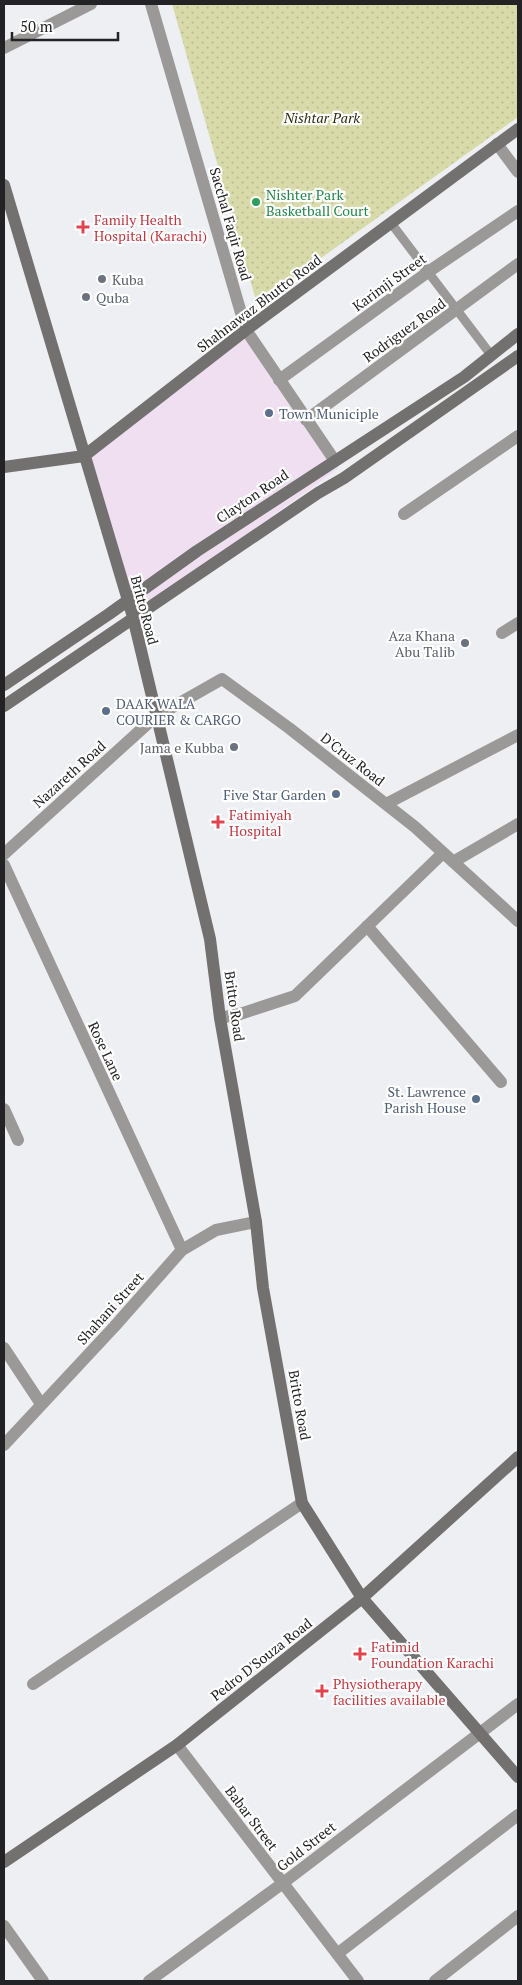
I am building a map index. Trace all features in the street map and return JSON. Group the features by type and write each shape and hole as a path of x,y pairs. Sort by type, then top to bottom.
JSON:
{"street":[{"path":"4,48 91,4"},
{"name":"Sacchal Faqir Road","path":"151,4 246,330 335,461"},
{"name":"Shahnawaz Bhutto Road","path":"4,468 84,456 246,330 518,128"},
{"path":"497,144 518,172"},
{"name":"Britto Road","path":"4,185 133,617 155,717 210,939 220,1018 256,1222 263,1288 302,1503 362,1598 518,1778"},
{"name":"Karimji Street","path":"279,380 428,272 518,211"},
{"name":"Rodriguez Road","path":"306,420 518,264"},
{"name":"Clayton Road","path":"4,685 214,540 464,377 518,334"},
{"path":"4,706 133,617 318,493 344,478 518,356"},
{"path":"404,514 518,436"},
{"path":"502,633 518,623"},
{"name":"D'Cruz Road","path":"155,717 222,679 289,728 386,804 443,852 518,921"},
{"name":"Nazareth Road","path":"4,854 155,717"},
{"path":"386,804 518,735"},
{"path":"453,862 518,824"},
{"path":"220,1018 240,1014 295,996 443,852"},
{"name":"Rose Lane","path":"4,865 182,1250"},
{"path":"367,926 501,1082"},
{"path":"4,1109 18,1140"},
{"name":"Shahani Street","path":"4,1445 114,1327 182,1250 216,1230 256,1222"},
{"path":"4,1348 41,1404"},
{"name":"Pedro D'Souza Road","path":"4,1862 177,1745 362,1598 518,1457"},
{"path":"33,1684 302,1503"},
{"name":"Gold Street","path":"149,1981 283,1883 518,1704"},
{"name":"Babar Street","path":"177,1745 358,1981"},
{"path":"337,1954 518,1815"},
{"path":"435,1981 518,1916"},
{"path":"4,1926 43,1981"}],"lane":[{"path":"391,222 491,355"}],"shaded area":[{"path":"246,330 339,468 136,615 84,456"}],"green space":[{"name":"Nishtar Park","path":"172,4 518,4 518,117 257,304"}],"place":[{"name":"Nishter Park Basketball Court","path":"256,202"},
{"name":"Family Health Hospital (Karachi)","path":"83,227"},
{"name":"Kuba","path":"102,279"},
{"name":"Quba","path":"86,297"},
{"name":"Town Municiple","path":"269,413"},
{"name":"Aza Khana Abu Talib","path":"465,643"},
{"name":"DAAK WALA COURIER & CARGO","path":"106,711"},
{"name":"Jama e Kubba","path":"234,747"},
{"name":"Five Star Garden","path":"336,794"},
{"name":"Fatimiyah Hospital","path":"218,822"},
{"name":"St. Lawrence Parish House","path":"476,1099"},
{"name":"Fatimid Foundation Karachi","path":"360,1654"},
{"name":"Physiotherapy facilities available","path":"322,1691"}]}
